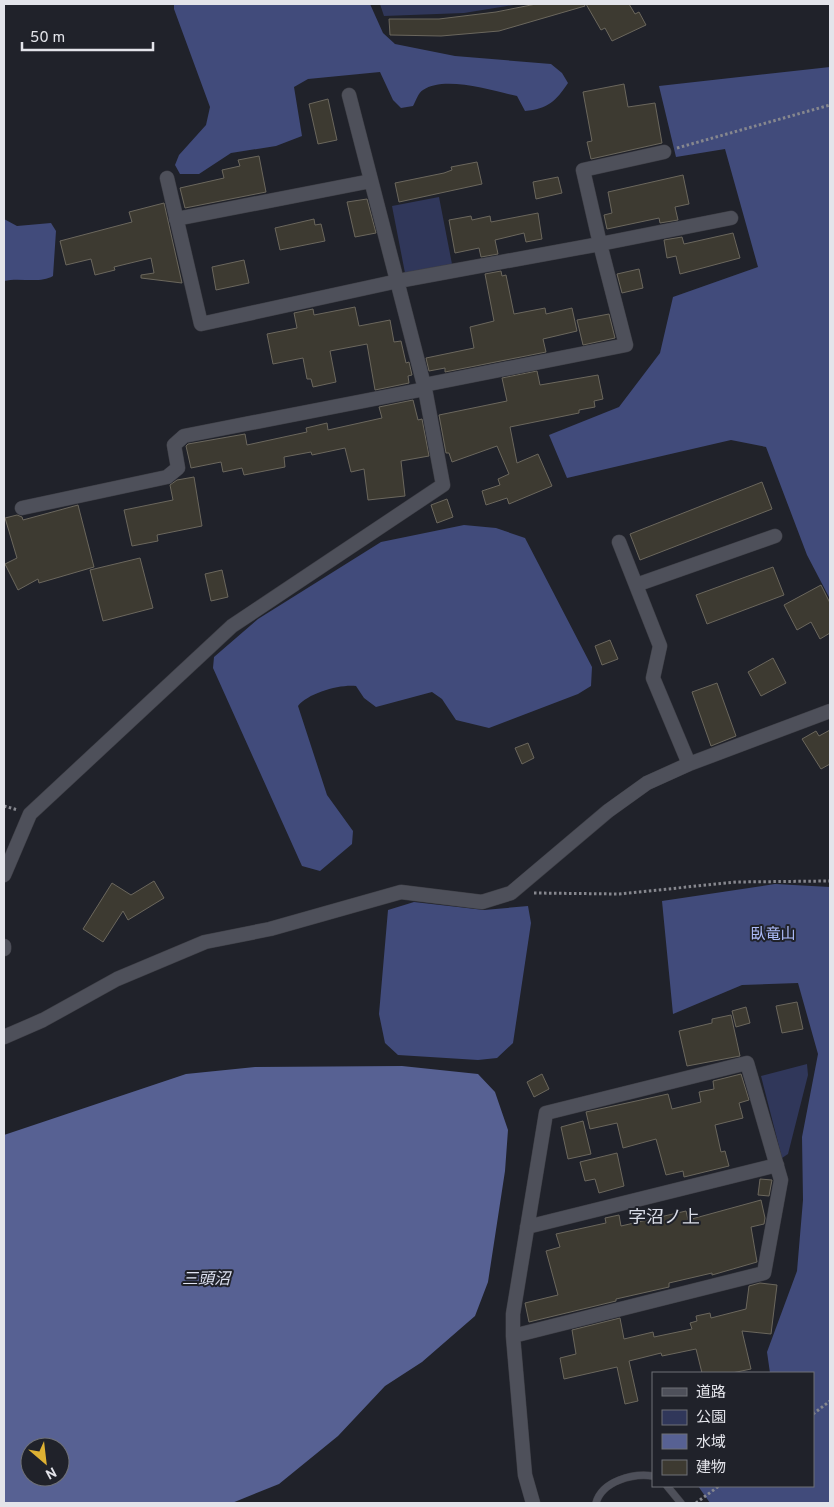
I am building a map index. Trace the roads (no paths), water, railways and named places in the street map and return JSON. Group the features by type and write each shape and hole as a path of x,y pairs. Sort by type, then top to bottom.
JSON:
{"street":[{"path":"4,875 30,814 232,626 443,485 424,387 372,181 348,95"},
{"path":"22,508 166,477 178,468 174,445 184,436 626,345 583,170 664,152"},
{"path":"167,178 201,324 398,281 732,218"},
{"path":"176,219 372,181"},
{"path":"636,585 775,536"},
{"path":"619,542 660,646 653,678 689,764"},
{"path":"4,1037 43,1020 117,979 205,942 270,929 401,892 482,902 511,892 623,800 647,783 689,764 830,711"},
{"path":"513,1336 764,1273 781,1180 747,1063 546,1112 513,1314 513,1336 525,1475 533,1503"},
{"path":"527,1227 777,1164"}],"lane":[{"path":"596,1503 598,1496 616,1481 640,1474 652,1476"},
{"path":"668,1487 681,1503"}],"water":[{"name":"三頭沼","path":"402,1066 478,1074 495,1092 508,1130 505,1171 488,1282 475,1316 422,1362 385,1386 338,1436 279,1484 232,1503 4,1503 4,1135 186,1074 255,1067"}],"district":[{"name":"字沼ノ上","path":"664,1218"}],"park label":[{"name":"臥竜山","path":"773,935"}]}
